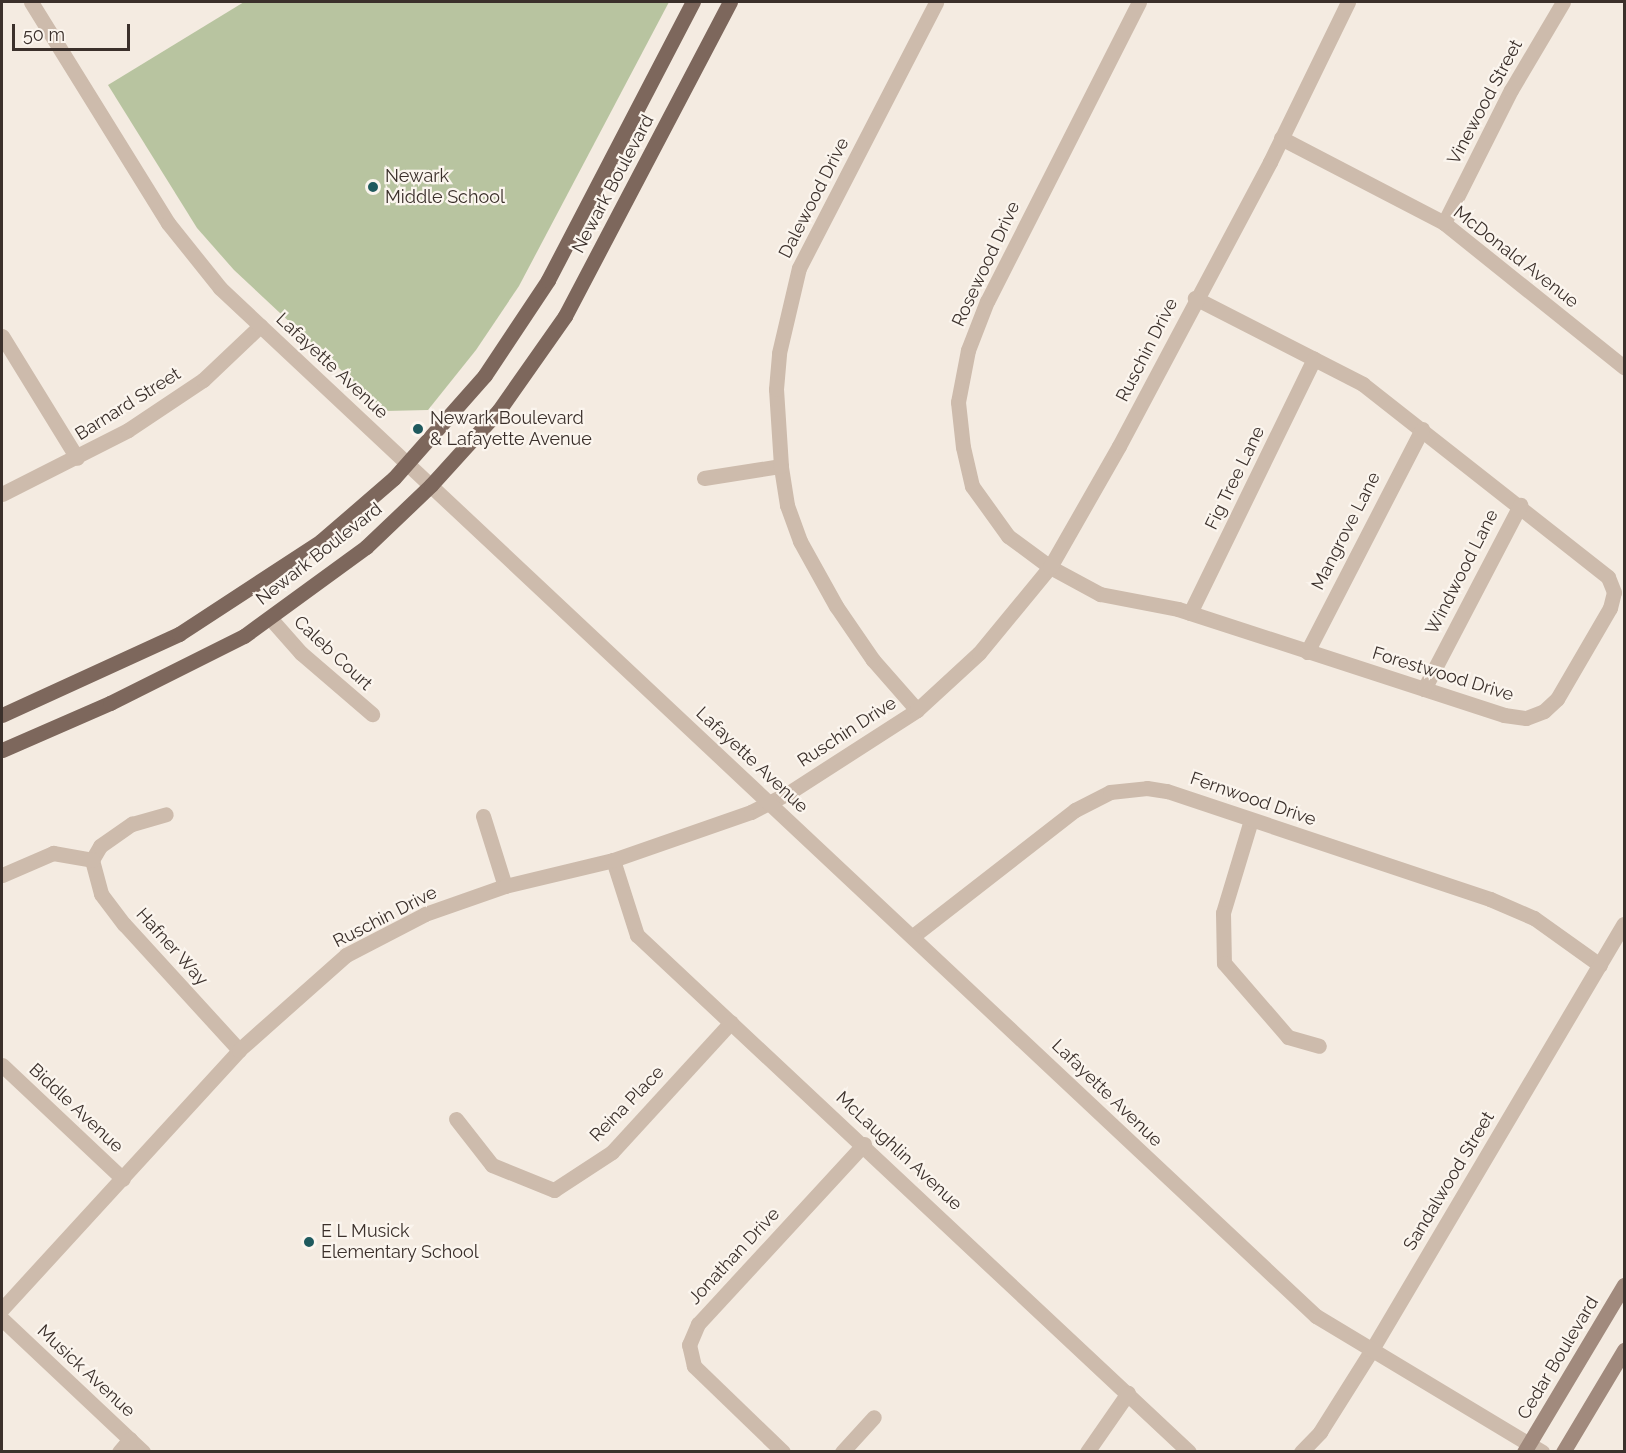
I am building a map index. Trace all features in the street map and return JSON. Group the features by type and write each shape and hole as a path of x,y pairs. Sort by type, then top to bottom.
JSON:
{"main road":[{"name":"Newark Boulevard","path":"2,715 179,634 255,588 321,541 408,463 485,375 548,280 693,2"},
{"name":"Newark Boulevard","path":"2,750 110,703 244,636 366,547 431,485 499,410 565,316 730,2"},
{"name":"Cedar Boulevard","path":"1526,1447 1624,1285"},
{"path":"1563,1452 1624,1350"}],"street":[{"name":"Lafayette Avenue","path":"31,2 191,256 260,326 1316,1316 1526,1447 1542,1452"},
{"name":"Dalewood Drive","path":"917,710 873,660 836,606 800,541 787,505 776,430 779,353 799,268 936,2"},
{"name":"Rosewood Drive","path":"1050,567 1008,536 972,486 958,402 968,350 987,301 1139,2"},
{"name":"Ruschin Drive","path":"2,1309 123,1179 238,1050 346,955 425,914 505,886 613,860 769,803 917,710 979,653 1050,567 1119,446 1281,138 1348,2"},
{"name":"Vinewood Street","path":"1443,223 1511,90 1563,2"},
{"name":"McDonald Avenue","path":"1281,138 1443,223 1624,367"},
{"name":"Forestwood Drive","path":"1050,567 1100,594 1190,613 1504,715 1526,718 1544,711 1557,699 1610,608 1614,592 1608,577 1363,384 1195,298"},
{"name":"Barnard Street","path":"2,494 128,430 203,380 260,326"},
{"path":"2,336 76,458"},
{"name":"Fig Tree Lane","path":"1190,613 1314,359"},
{"name":"Mangrove Lane","path":"1307,652 1422,429"},
{"path":"704,478 781,466"},
{"name":"Windwood Lane","path":"1424,689 1520,506"},
{"name":"Caleb Court","path":"270,618 301,653 372,714"},
{"name":"Fernwood Drive","path":"913,936 1075,810 1110,792 1147,788 1167,791 1490,899 1534,918 1600,965"},
{"path":"2,875 53,853 92,861 100,846 132,824 166,814"},
{"path":"483,816 505,886"},
{"path":"1251,820 1223,913 1224,963 1288,1037 1318,1046"},
{"name":"McLaughlin Avenue","path":"613,860 637,935 864,1144 1189,1452"},
{"name":"Hafner Way","path":"92,861 101,894 124,924 238,1050"},
{"name":"Sandalwood Street","path":"1300,1452 1320,1432 1371,1351 1624,924"},
{"name":"Reina Place","path":"456,1119 492,1165 554,1190 612,1152 731,1022"},
{"name":"Biddle Avenue","path":"2,1065 123,1179"},
{"name":"Jonathan Drive","path":"783,1452 694,1366 689,1346 698,1324 864,1144"},
{"name":"Musick Avenue","path":"2,1319 143,1452"},
{"path":"1087,1452 1128,1393"},
{"path":"842,1452 874,1417"},
{"path":"119,1452 130,1439"}],"green space":[{"name":"Newark Middle School","path":"244,2 669,2 519,286 476,350 428,410 385,411 234,270 197,228 108,85"}],"place":[{"name":"Newark Middle School","path":"373,187"},
{"name":"Newark Boulevard & Lafayette Avenue","path":"418,429"},
{"name":"E L Musick Elementary School","path":"309,1242"}]}
